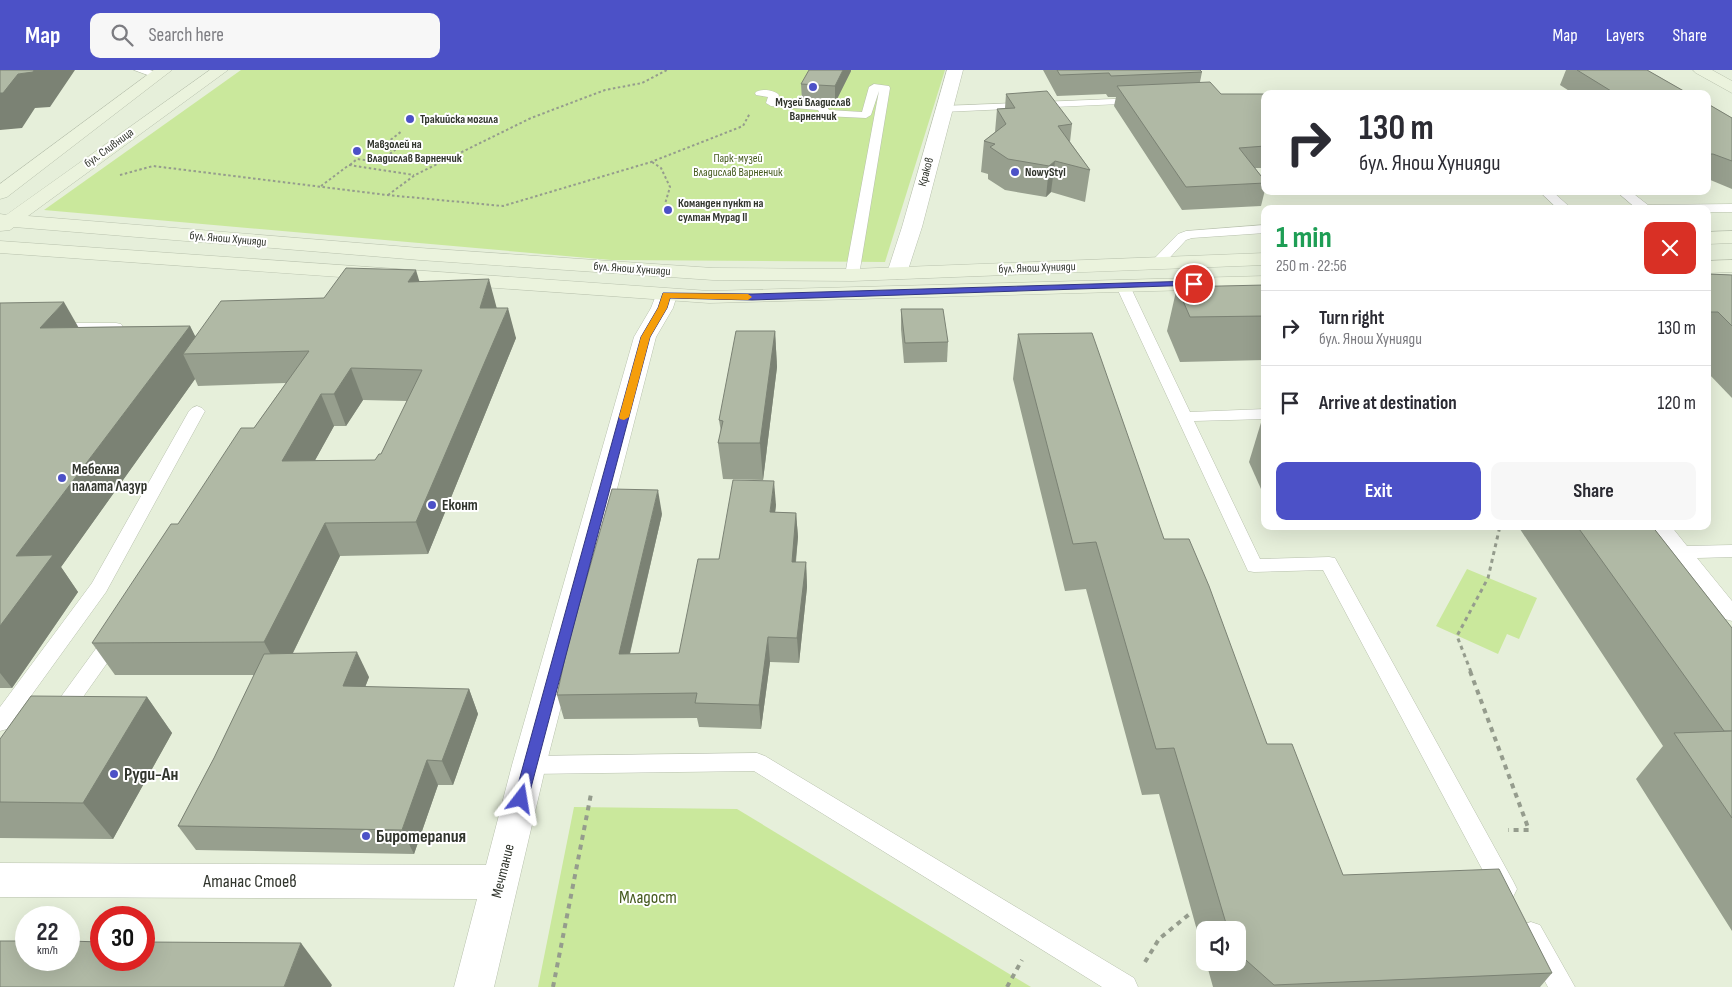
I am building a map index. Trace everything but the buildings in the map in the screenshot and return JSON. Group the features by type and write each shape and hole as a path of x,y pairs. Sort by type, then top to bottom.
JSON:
{"street":[{"name":"бул. Сливница","path":"3,223 220,70"},
{"name":"Краков","path":"897,274 912,227 955,70"},
{"path":"1702,70 1732,88"},
{"name":"бул. Сливница","path":"0,193 160,73"},
{"name":"бул. Янош Хунияди","path":"3,223 713,274 897,274 1261,259"},
{"path":"1711,238 1732,237"},
{"name":"бул. Янош Хунияди","path":"0,247 666,295 752,297 1261,282"},
{"path":"1711,267 1732,266"},
{"name":"Мечтание","path":"474,987 529,765 645,337 662,308 666,295"},
{"name":"Атанас Стоев","path":"0,880 499,882"}],"lane":[{"path":"139,70 160,73"},
{"path":"760,93 774,95 771,103 822,107 825,113 866,115 874,87 885,88 852,275"},
{"path":"943,109 1152,101"},
{"path":"1549,195 1561,205"},
{"path":"1627,195 1639,205"},
{"path":"1711,208 1732,208"},
{"path":"1157,263 1182,237 1190,234 1261,229"},
{"path":"1124,286 1183,417 1254,566 1329,563 1513,903"},
{"path":"39,328 116,327"},
{"path":"0,724 99,587 197,411"},
{"path":"1183,417 1261,414"},
{"path":"1664,530 1732,614"},
{"path":"1682,552 1732,551"},
{"path":"46,734 126,620"},
{"path":"529,765 757,762 1125,987"},
{"path":"1523,920 1562,987"}],"path":[{"path":"387,195 415,175 531,118 605,90 642,83 666,70"},
{"path":"115,176 153,166 387,195 503,206 651,162 742,126 760,93"},
{"path":"320,186 357,159 380,162 395,150 380,148 402,130"},
{"path":"651,162 661,168 670,187 665,204"},
{"path":"349,165 415,175"},
{"path":"1472,830 1529,830 1456,636 1488,578 1499,530"},
{"path":"553,987 596,765"},
{"path":"1144,963 1159,939 1192,912"}],"green space":[{"name":"Парк-музей Владислав Варненчик","path":"241,70 945,70 885,262 611,260 44,210"},
{"path":"1467,569 1537,598 1519,639 1507,634 1498,654 1436,626"},
{"name":"Младост","path":"574,807 737,809 1031,987 538,987"}],"slow traffic":[{"path":"624,417 645,337 662,308 666,295 748,297"}],"place":[{"name":"Музей Владислав Варненчик","path":"813,87"},
{"name":"Тракийска могила","path":"410,119"},
{"name":"Мавзолей на Владислав Варненчик","path":"357,151"},
{"name":"NowyStyl","path":"1015,172"},
{"name":"Команден пункт на султан Мурад II","path":"668,210"},
{"name":"Мебелна палата Лазур","path":"62,478"},
{"name":"Еконт","path":"432,505"},
{"name":"Руди-Ан","path":"114,774"},
{"name":"Биротерапия","path":"366,836"}],"route":[{"path":"521,799 645,337 662,308 666,295 752,297 1194,284"}]}
